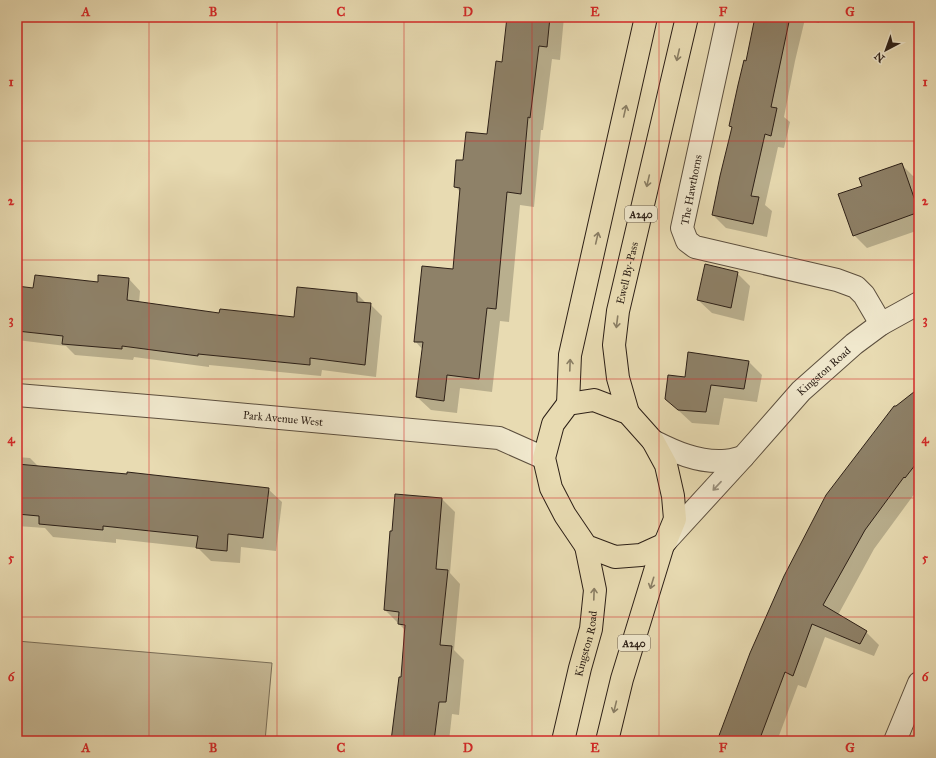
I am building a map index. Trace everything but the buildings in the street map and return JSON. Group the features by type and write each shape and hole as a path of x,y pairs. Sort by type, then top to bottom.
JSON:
{"highway":[{"path":"568,404 594,400 628,412 653,441 666,465 673,496 675,519 665,543 641,555 615,557 586,546 565,515 551,488 544,458 553,424 568,404 570,355 646,17"},
{"name":"Ewell By-Pass","path":"628,412 618,378 614,345 619,307 687,17"},
{"name":"Kingston Road","path":"607,741 622,679 665,543"},
{"name":"Kingston Road","path":"563,741 580,668 591,629 593,614 595,590 586,546"}],"street":[{"name":"The Hawthorns","path":"728,17 682,228 687,241 695,247 837,280 856,287 864,295 881,324"},
{"name":"Kingston Road","path":"665,543 801,391 854,344 881,324 919,303"},
{"name":"Park Avenue West","path":"17,395 499,438 544,458"},
{"path":"653,441 675,452 699,460 723,461 743,457"},
{"path":"895,741 919,683"}],"shaded area":[{"path":"17,641 272,663 265,741 17,741"}]}
